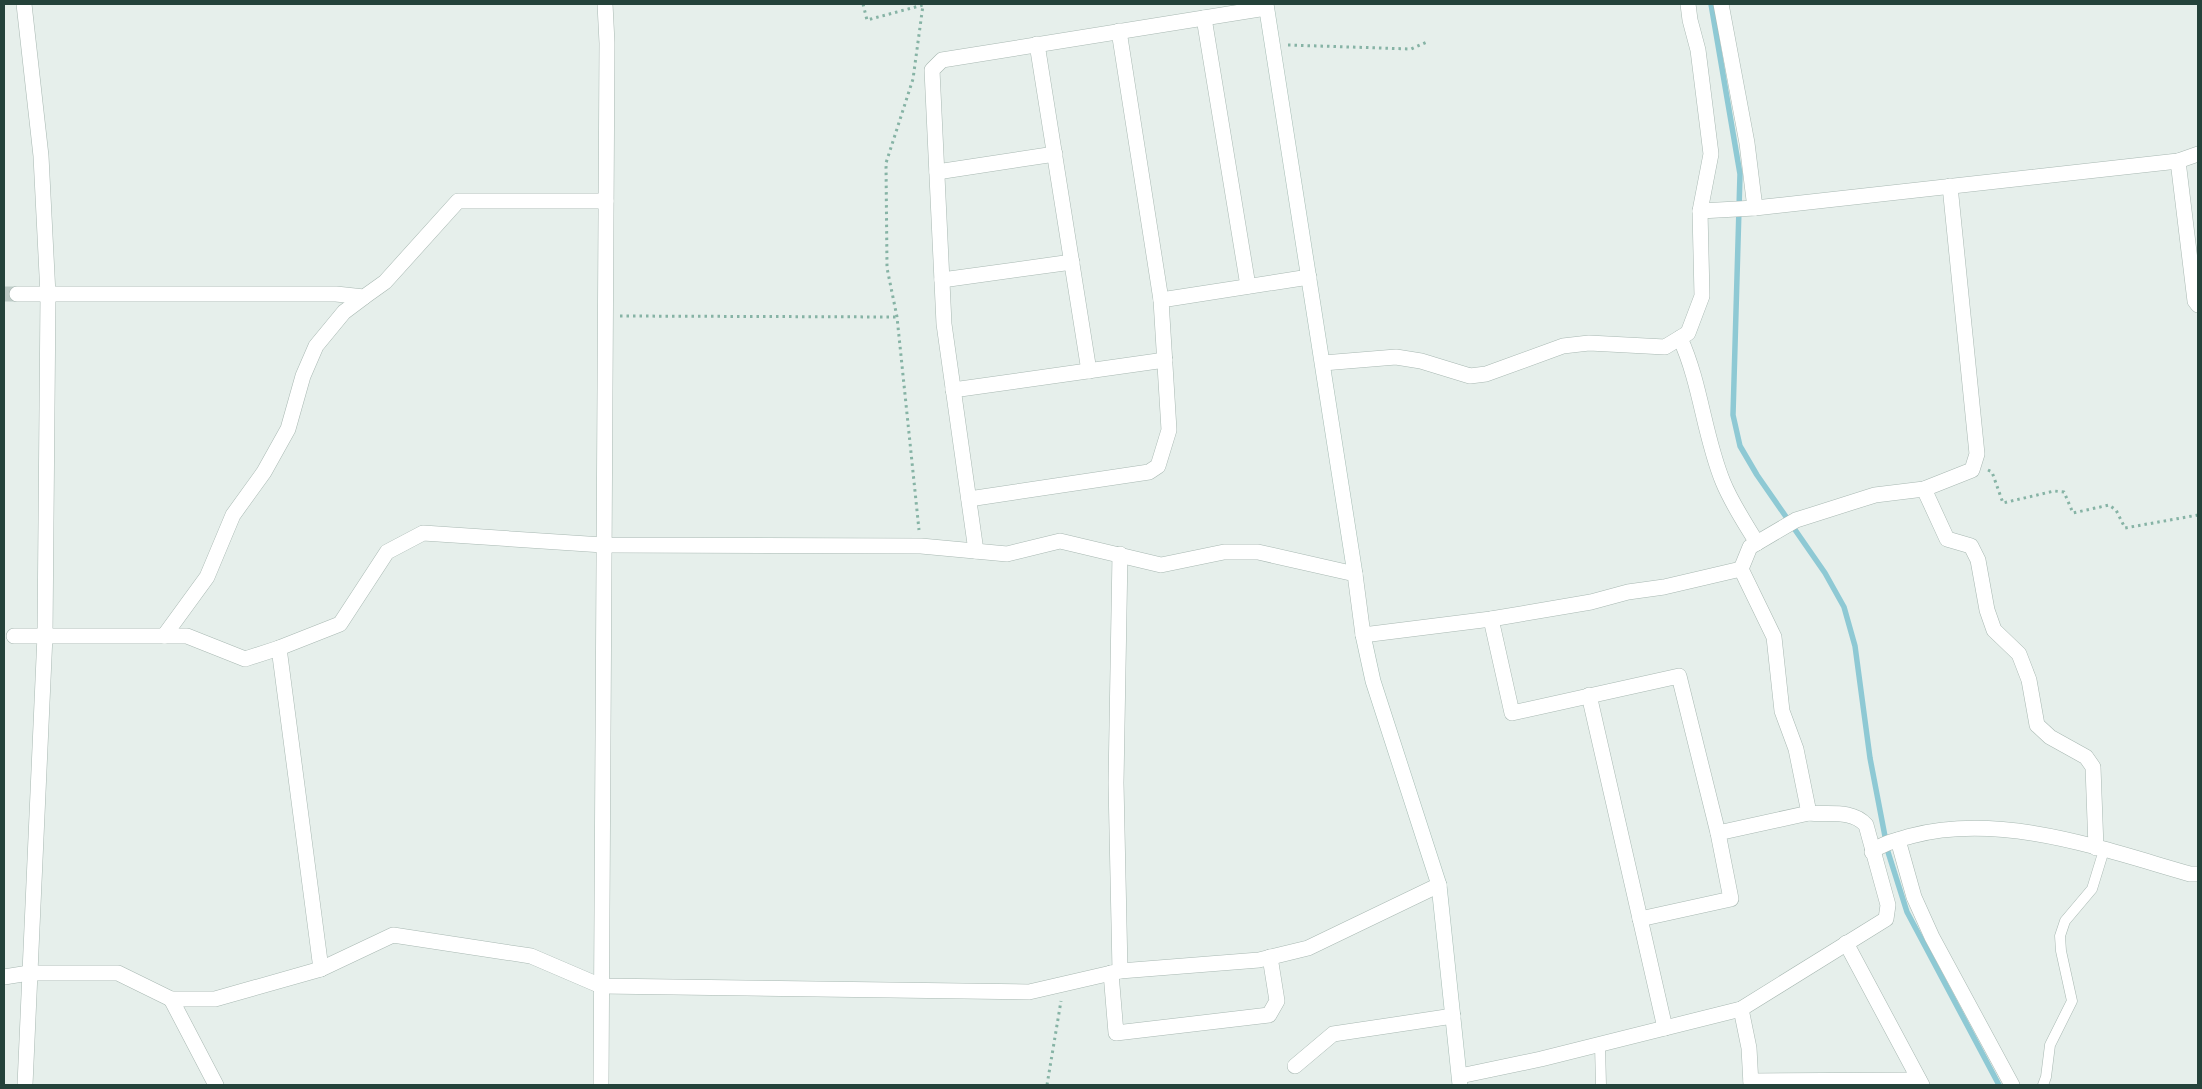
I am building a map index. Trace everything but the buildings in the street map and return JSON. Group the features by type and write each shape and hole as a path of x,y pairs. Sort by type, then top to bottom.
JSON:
{"street":[{"path":"24,4 41,156 48,295 45,635 25,1085"},
{"path":"601,1085 607,43 605,4"},
{"path":"1323,363 1396,357 1421,361 1470,376 1486,374 1563,346 1589,343 1665,347 1688,333 1702,296 1711,154 1698,50 1688,4"},
{"path":"1721,4 1747,142 1750,208"},
{"path":"976,551 944,324 932,70 942,60 1204,18 1266,6 1323,363 1363,635 1373,681 1439,885 1460,1080 1741,1009 1886,919 1888,905 1885,845"},
{"path":"1204,18 1248,286"},
{"path":"969,499 1150,472 1158,466 1169,430 1162,300 1119,31"},
{"path":"1037,44 1089,371"},
{"path":"937,172 1055,154"},
{"path":"1707,211 1750,208 2178,161 2198,154"},
{"path":"2178,161 2195,301 2198,305"},
{"path":"1808,813 1796,749 1782,711 1774,637 1741,569 1750,547 1791,523 1875,495 1924,489 1972,470 1977,454 1950,186"},
{"path":"164,636 207,578 233,515 264,472 288,429 303,376 316,346 344,312 385,282 458,201 606,200"},
{"path":"942,280 1072,262"},
{"path":"1162,300 1309,277"},
{"path":"17,294 336,294 364,297"},
{"path":"1680,338 1689,358 1708,434 1723,482 1738,512 1757,543"},
{"path":"953,390 1165,360"},
{"path":"1924,489 1947,539 1971,546 1978,560 1987,610 1994,630 2020,654 2029,680 2037,725 2050,738 2086,757 2093,767 2100,849"},
{"path":"14,636 187,636 244,659 279,648 340,624 387,552 423,534 603,545 921,546 1007,554 1060,541 1161,565 1224,552 1258,552 1355,574"},
{"path":"1120,554 1116,783 1116,1033 1269,1015 1277,1000 1270,958"},
{"path":"1363,635 1491,618 1591,602 1628,592 1664,587 1741,569"},
{"path":"1491,618 1512,713 1679,676 1718,833 1731,899 1640,919"},
{"path":"279,648 321,969"},
{"path":"1589,695 1665,1028"},
{"path":"1718,833 1808,813 1848,814 1860,818 1885,845 2012,1085"},
{"path":"1885,845 1939,829 1983,828 2031,834 2100,849 2190,874 2198,874"},
{"path":"4,977 29,974 118,974 171,999 215,999 321,969 393,936 531,956 601,986 1029,992 1115,972 1270,958 1308,948 1439,885"},
{"path":"1741,1009 1749,1048 1751,1083 1920,1083 1846,944"},
{"path":"171,999 216,1085"},
{"path":"1295,1066 1333,1034 1453,1016"}],"lane":[{"path":"2043,1085 2046,1077 2050,1044 2072,1001 2061,952 2060,936 2066,921 2092,889 2100,849"},
{"path":"1600,1045 1602,1085"}],"path":[{"path":"863,4 867,20 923,6 913,79 886,163 887,268 897,317 921,546"},
{"path":"1272,45 1412,49 1428,41"},
{"path":"604,316 897,317"},
{"path":"1974,463 1992,472 2003,504 2054,491 2064,492 2073,513 2109,505 2116,510 2125,528 2198,514"},
{"path":"1047,1085 1064,983"}],"waterway":[{"path":"1711,4 1740,174 1733,415 1740,446 1757,475 1825,573 1844,607 1855,646 1870,758 1888,852 1907,912 1999,1085"}],"tunnel":[{"path":"4,294 17,294"}]}
